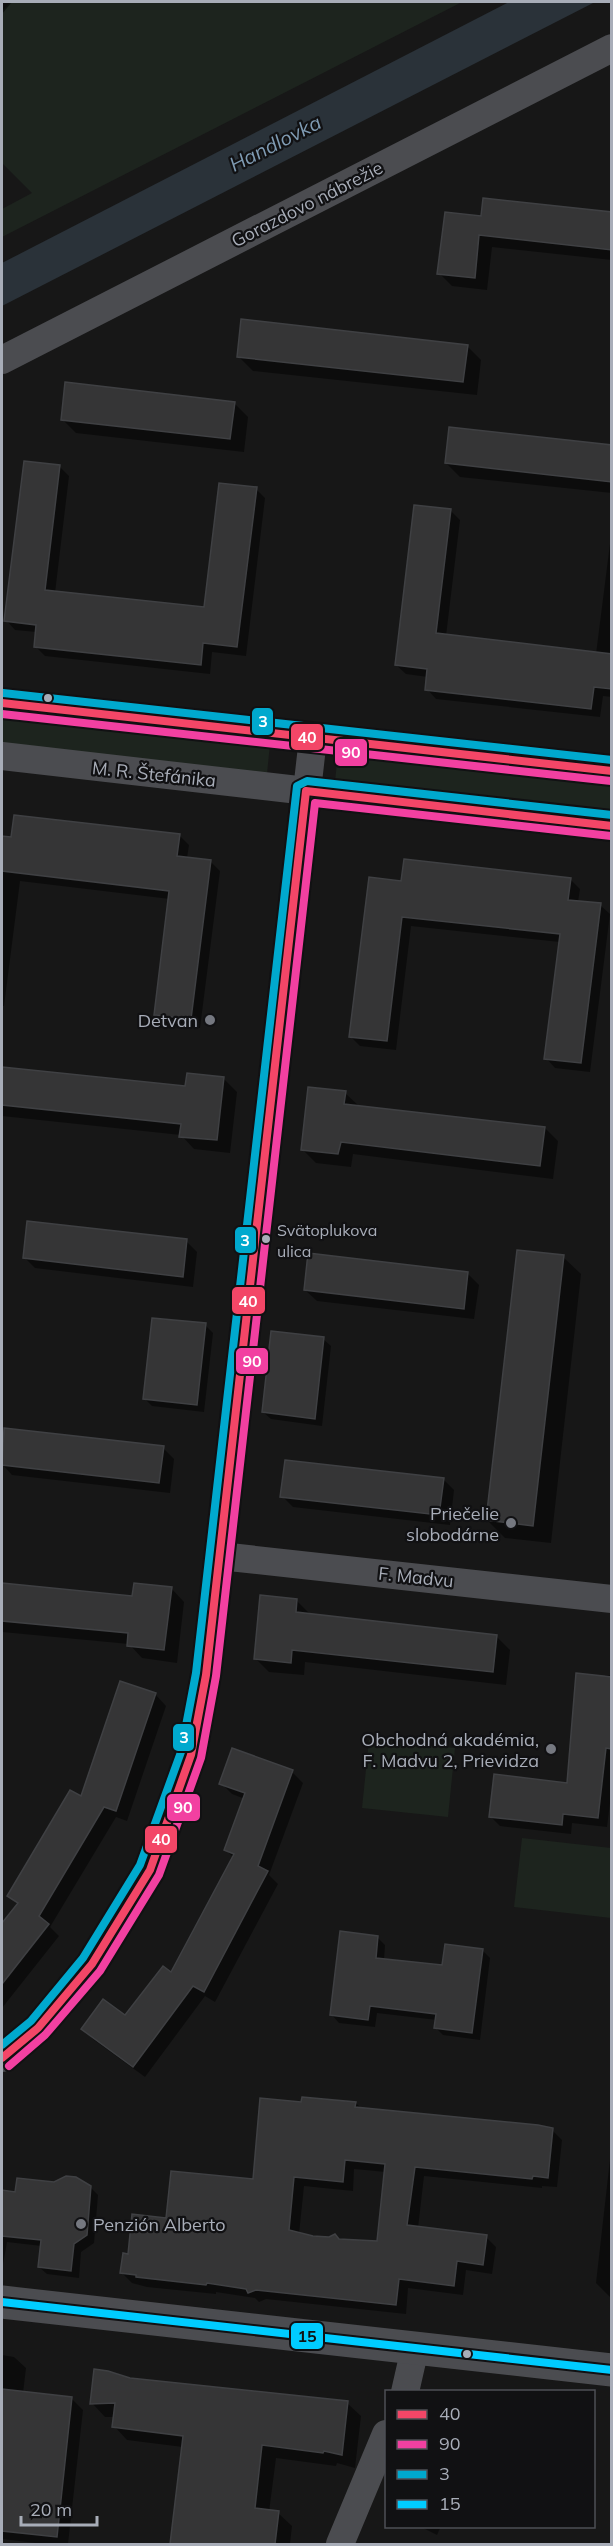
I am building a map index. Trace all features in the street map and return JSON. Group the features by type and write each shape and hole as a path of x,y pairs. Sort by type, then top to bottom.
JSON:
{"street":[{"name":"Gorazdovo nábrežie","path":"2,360 612,48"},
{"path":"2,704 276,732 612,771"},
{"path":"2,2058 38,2028 92,1964 150,1870 191,1755 206,1675 313,738"},
{"name":"M. R. Štefánika","path":"2,756 612,826"},
{"name":"F. Madvu","path":"220,1556 612,1599"},
{"path":"2,2302 612,2370"},
{"path":"405,2390 415,2348"},
{"path":"345,2532 385,2439"}],"shaded area":[{"path":"10,2 462,2 2,237 2,209 32,193 2,163 2,11"},
{"path":"2,714 270,744 267,774 2,744"},
{"path":"338,752 611,783 611,813 335,782"},
{"path":"369,1740 455,1748 448,1817 362,1808"},
{"path":"522,1838 611,1848 611,1918 514,1907"}],"water":[{"name":"Handlovka","path":"509,2 595,2 2,306 2,263"}],"building":[{"path":"483,198 612,212 612,250 479,235 475,278 437,274 445,212 481,216"},
{"path":"241,319 468,345 463,382 237,357"},
{"path":"65,382 235,402 230,439 61,420"},
{"path":"449,427 612,445 612,482 445,463"},
{"path":"24,461 60,465 45,590 204,607 219,483 257,487 237,647 203,643 201,665 34,647 36,625 4,621"},
{"path":"414,505 451,509 436,633 612,654 612,689 594,687 591,709 425,690 427,669 395,665"},
{"path":"14,815 180,834 177,856 211,860 191,1019 154,1015 169,891 2,871 2,836 11,837"},
{"path":"404,859 571,878 568,900 601,903 581,1063 544,1059 560,934 402,917 387,1041 349,1037 369,877 401,881"},
{"path":"2,1067 185,1086 187,1073 224,1077 217,1140 179,1137 181,1124 2,1105"},
{"path":"308,1087 346,1091 344,1104 545,1127 540,1166 341,1142 338,1154 301,1150"},
{"path":"27,1221 187,1239 183,1277 23,1258"},
{"path":"517,1250 564,1255 533,1526 486,1520"},
{"path":"308,1253 468,1272 464,1309 304,1290"},
{"path":"152,1318 206,1323 197,1405 143,1399"},
{"path":"271,1331 324,1337 315,1419 262,1412"},
{"path":"4,1428 164,1446 159,1483 2,1465"},
{"path":"285,1460 444,1478 439,1515 280,1497"},
{"path":"2,1583 132,1596 134,1583 172,1587 164,1650 127,1646 128,1633 2,1621"},
{"path":"260,1595 297,1599 296,1612 497,1635 493,1672 292,1650 291,1663 254,1659"},
{"path":"576,1673 612,1677 612,1749 606,1748 598,1818 563,1814 562,1825 489,1817 494,1774 567,1783"},
{"path":"120,1681 156,1693 116,1811 104,1807 39,1916 49,1924 2,1984 2,1923 18,1903 7,1896 70,1790 81,1796"},
{"path":"232,1748 293,1770 258,1866 268,1871 204,1992 193,1986 133,2067 81,2029 103,1999 125,2015 163,1966 171,1972 234,1854 224,1850 245,1793 219,1784"},
{"path":"340,1931 378,1936 376,1958 442,1965 445,1944 483,1949 472,2033 434,2028 436,2014 370,2006 368,2020 330,2015"},
{"path":"302,2097 356,2102 355,2107 553,2128 548,2178 533,2176 532,2179 415,2167 407,2225 487,2235 483,2265 457,2261 454,2286 399,2279 396,2305 256,2290 248,2293 246,2289 136,2277 136,2275 120,2273 123,2253 128,2254 132,2214 166,2218 171,2171 253,2179 260,2098 301,2102","holes":["345,2160 385,2164 377,2241 339,2239 335,2234 329,2237 313,2236 289,2230 294,2177 343,2182"]},
{"path":"66,2176 76,2177 91,2186 87,2235 74,2244 71,2271 38,2267 41,2240 2,2236 2,2190 15,2192 17,2178 54,2182"},
{"path":"94,2369 130,2378 348,2401 342,2455 262,2445 255,2508 279,2511 275,2544 170,2544 183,2436 112,2427 115,2403 90,2404"},
{"path":"2,2389 72,2397 57,2537 2,2531"}],"transit line":[{"name":"3","path":"3,693 612,760"},
{"name":"40","path":"2,703 612,771"},
{"name":"90","path":"2,714 611,781"},
{"name":"3","path":"2,2045 31,2021 83,1958 140,1865 181,1752 196,1673 297,786 307,781 612,815"},
{"name":"40","path":"2,2058 38,2028 92,1964 150,1870 191,1755 206,1675 306,791 612,826"},
{"name":"90","path":"9,2066 45,2035 100,1971 159,1875 201,1758 216,1676 315,803 611,836"},
{"name":"15","path":"2,2302 612,2370"}],"place":[{"name":"Detvan","path":"210,1020"},
{"name":"Svätoplukova ulica","path":"266,1239"},
{"name":"Priečelie slobodárne","path":"511,1523"},
{"name":"Obchodná akadémia, F. Madvu 2, Prievidza","path":"551,1749"},
{"name":"Penzión Alberto","path":"81,2224"}]}
